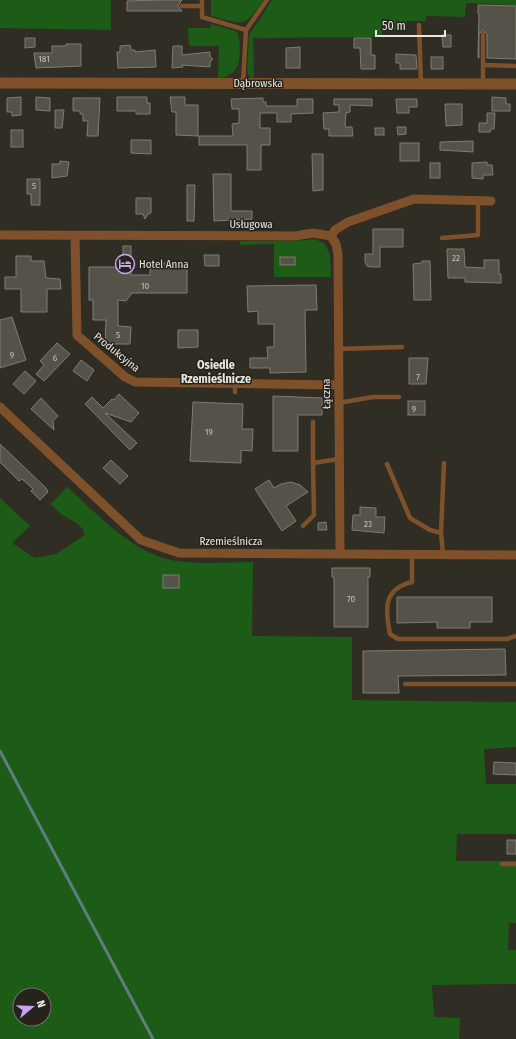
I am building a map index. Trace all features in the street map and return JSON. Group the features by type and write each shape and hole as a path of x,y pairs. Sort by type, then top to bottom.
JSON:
{"street":[{"name":"Dąbrowska","path":"0,83 516,84"},
{"path":"331,236 335,230 348,222 414,199 491,201"},
{"name":"Usługowa","path":"0,235 295,236 313,234 331,236"},
{"name":"Produkcyjna","path":"75,236 77,335 125,377 135,382 235,388 338,385"},
{"name":"Łączna","path":"331,236 336,244 338,254 340,553"},
{"name":"Rzemieślnicza","path":"0,407 141,540 179,552 516,555"}],"lane":[{"path":"243,84 246,30 267,0"},
{"path":"182,6 202,3 202,18 246,30"},
{"path":"419,25 422,84"},
{"path":"483,34 483,84"},
{"path":"484,65 516,66"},
{"path":"442,238 478,235 478,200"},
{"path":"338,349 402,347"},
{"path":"338,403 373,397 400,397"},
{"path":"303,526 314,515 313,422"},
{"path":"313,463 339,459"},
{"path":"443,554 441,533 444,463"},
{"path":"387,464 410,518 430,530 441,533"},
{"path":"412,554 412,582 395,588 389,597 387,617 390,634 398,639 507,639 516,636"},
{"path":"405,684 516,684"},
{"path":"502,864 516,864"}],"green space":[{"path":"0,0 111,0 111,30 0,28"},
{"path":"211,0 264,0 252,16 242,22 237,22 211,16"},
{"path":"272,0 516,0 516,5 466,3 465,17 426,16 426,21 406,21 407,27 382,32 382,37 253,38 254,77 250,77 247,72 249,35"},
{"path":"211,24 236,31 239,38 240,49 237,67 233,72 224,77 218,78 219,46 189,46 188,28 211,28"},
{"path":"315,239 325,244 330,255 331,277 274,277 274,244 240,245 240,241 295,241"},
{"path":"67,487 121,535 151,553 168,559 193,563 253,562 252,636 352,637 352,700 516,702 516,747 484,749 486,784 516,784 516,834 457,834 456,861 516,861 516,923 509,923 508,950 516,950 516,984 432,985 434,1017 460,1018 459,1039 0,1039 0,498 30,526 12,543 35,558 56,554 85,535 78,524 57,511 51,504"}],"building":[{"path":"182,0 178,6 182,11 127,11 127,1"},
{"path":"478,5 516,6 516,59 487,58 487,34 483,30 479,34 478,58"},
{"path":"442,35 451,35 451,47 443,47"},
{"path":"25,38 35,38 35,47 25,48"},
{"path":"354,38 371,38 371,55 375,55 375,69 361,69 360,48 354,48"},
{"path":"66,44 81,44 81,66 36,68 34,53 52,53 52,46 66,46"},
{"path":"130,45 131,50 135,50 135,52 155,50 156,67 118,68 117,52 120,52 120,46"},
{"path":"173,46 182,46 182,55 210,52 210,57 213,59 210,62 210,67 182,65 183,67 172,68"},
{"path":"300,47 300,68 286,68 286,48"},
{"path":"396,54 416,55 417,69 400,69 400,63 396,63"},
{"path":"431,57 443,57 443,69 431,69"},
{"path":"21,97 21,115 12,116 12,112 7,112 7,98"},
{"path":"36,97 50,98 50,111 36,110"},
{"path":"117,97 147,97 147,103 150,103 150,114 136,114 136,111 117,111"},
{"path":"170,97 185,97 185,105 198,105 198,136 176,135 176,112 172,112"},
{"path":"492,97 506,98 506,104 510,104 510,111 492,111"},
{"path":"73,98 100,98 98,136 87,136 88,121 83,121 83,114 80,114 80,111 73,111"},
{"path":"263,98 263,102 266,102 266,106 297,106 297,99 313,99 313,113 291,114 291,122 277,122 277,113 260,113 260,128 270,128 270,145 261,145 261,170 247,170 247,145 199,145 199,136 233,136 232,124 239,123 239,109 232,109 231,99"},
{"path":"334,99 372,99 372,106 350,105 350,112 346,113 345,127 352,127 353,136 329,136 329,129 324,129 323,113 339,112 339,105 334,105"},
{"path":"396,99 417,99 417,107 409,107 409,113 397,113"},
{"path":"445,104 462,104 462,125 446,126"},
{"path":"55,110 64,110 62,128 55,128"},
{"path":"487,113 495,113 494,129 491,129 490,132 479,132 479,123 487,123"},
{"path":"397,127 406,127 406,134 398,135"},
{"path":"375,128 384,128 384,135 375,135"},
{"path":"11,130 23,130 23,147 11,147"},
{"path":"131,140 151,140 151,154 131,153"},
{"path":"473,141 473,152 440,150 440,142"},
{"path":"400,143 419,143 419,161 400,161"},
{"path":"312,154 323,154 323,190 313,191"},
{"path":"60,161 69,162 67,176 52,178 52,164 60,164"},
{"path":"487,162 487,165 492,165 493,175 483,175 483,179 472,178 472,163"},
{"path":"430,163 440,163 440,178 430,178"},
{"path":"213,174 231,174 231,211 252,211 252,219 214,221"},
{"path":"27,179 40,179 40,205 31,205 31,194 27,194"},
{"path":"187,185 195,185 194,221 187,221"},
{"path":"136,198 151,198 151,213 148,214 145,219 143,214 136,214"},
{"path":"373,229 403,229 403,247 380,247 380,267 367,266 365,262 365,254 373,254"},
{"path":"123,246 131,246 131,275 150,275 150,263 187,263 187,293 132,293 126,301 118,300 118,326 131,327 130,344 105,344 106,320 93,320 93,300 89,300 89,267 116,267 123,260"},
{"path":"447,249 464,249 465,267 484,268 484,260 499,260 499,274 501,274 501,283 465,282 465,278 448,278"},
{"path":"204,255 219,255 219,266 205,266"},
{"path":"16,256 31,256 31,261 44,261 46,278 60,279 61,289 47,289 47,312 21,312 21,289 5,289 5,277 16,277"},
{"path":"280,257 295,257 295,265 280,265"},
{"path":"422,261 430,261 431,300 414,300 413,264 422,263"},
{"path":"316,285 317,310 305,310 306,372 270,373 270,368 250,368 250,358 268,358 267,347 274,347 274,324 258,324 258,311 248,312 247,286"},
{"path":"12,317 26,360 0,368 0,320"},
{"path":"178,330 198,330 198,347 178,348"},
{"path":"57,343 70,354 44,381 36,374 44,365 40,361"},
{"path":"409,358 428,358 426,384 409,384"},
{"path":"81,360 94,370 87,381 73,371"},
{"path":"25,371 36,381 24,394 13,384"},
{"path":"119,394 139,413 131,422 105,413 137,443 130,450 85,404 92,397 103,408 112,399 114,400"},
{"path":"273,396 322,398 322,415 298,415 298,451 273,451"},
{"path":"41,398 58,416 53,421 54,430 31,409"},
{"path":"408,401 425,401 425,415 408,415"},
{"path":"193,402 243,404 242,429 253,429 252,451 241,450 241,463 190,461"},
{"path":"0,444 46,488 48,492 40,500 31,491 33,489 22,479 19,481 0,462"},
{"path":"111,460 128,476 120,484 103,468"},
{"path":"269,480 274,488 281,484 291,482 300,485 308,492 286,506 296,521 282,531 255,489"},
{"path":"360,507 376,508 376,517 385,517 384,533 352,530 353,515 360,515"},
{"path":"326,522 327,530 318,530 318,523"},
{"path":"332,568 370,568 370,577 368,577 368,627 334,627 334,577 332,577"},
{"path":"163,575 179,575 179,588 163,588"},
{"path":"397,597 492,597 492,622 470,622 470,628 437,628 437,622 397,623"},
{"path":"505,649 506,675 398,676 399,693 363,693 363,651"},
{"path":"494,762 516,763 516,775 493,774"},
{"path":"507,840 516,840 516,854 507,854"}],"waterway":[{"path":"0,751 153,1039"}],"place":[{"name":"Hotel Anna","path":"125,264"}],"district":[{"name":"Osiedle Rzemieślnicze","path":"216,372"}]}
